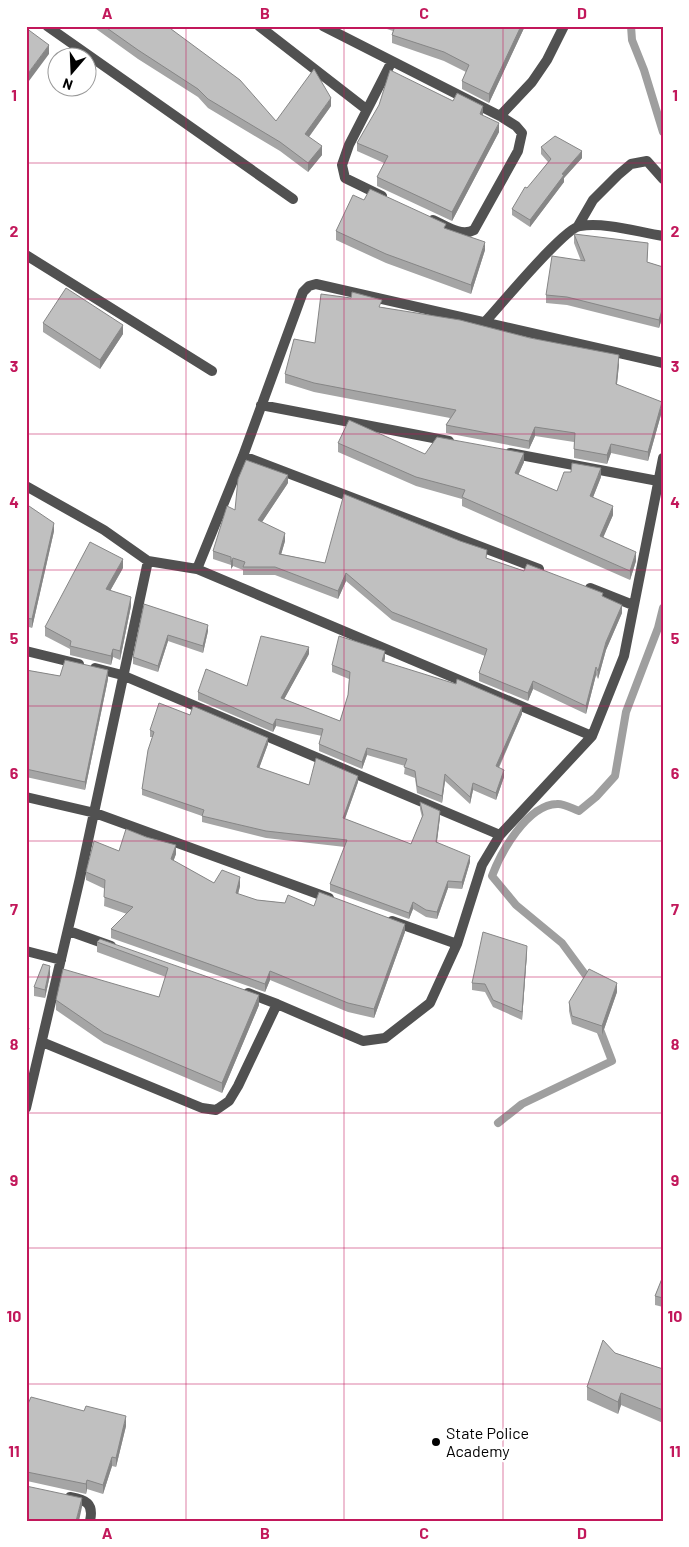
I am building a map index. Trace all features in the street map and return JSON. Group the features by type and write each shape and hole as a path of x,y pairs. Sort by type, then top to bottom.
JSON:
{"street":[{"path":"47,26 293,199"},
{"path":"259,26 366,110"},
{"path":"323,26 392,63 500,116 516,126 522,133 520,145 474,230 469,233 460,232 426,217"},
{"path":"500,116 532,82 547,60 564,26"},
{"path":"390,200 344,178 342,165 349,144 392,63"},
{"path":"484,323 559,240 578,226 593,200 631,164 647,161 663,178"},
{"path":"578,226 600,226 663,236"},
{"path":"26,255 212,371"},
{"path":"196,569 243,456 303,292 309,286 316,284 663,363"},
{"path":"261,405 465,444"},
{"path":"503,451 658,481"},
{"path":"243,456 549,573"},
{"path":"241,991 277,1004 363,1041 385,1038 430,1003 457,944 482,865 500,835 592,736 624,656 663,458"},
{"path":"26,486 104,530 148,560 196,569 592,736"},
{"path":"26,1108 68,931 148,560"},
{"path":"577,584 633,605"},
{"path":"26,651 122,674 500,835"},
{"path":"26,797 94,813 336,900"},
{"path":"383,917 457,944"},
{"path":"68,931 122,949"},
{"path":"26,951 61,960"},
{"path":"42,1042 202,1108 216,1110 229,1101 238,1086 277,1004"},
{"path":"63,1495 88,1501 91,1506 90,1521"}],"building":[{"path":"104,26 167,26 240,80 276,121 314,69 331,98 305,134 322,146 308,163 280,142 208,99 198,89"},
{"path":"395,26 521,26 489,94 462,81 469,65 444,52 392,35"},
{"path":"26,28 49,45 26,76"},
{"path":"390,70 453,101 457,93 483,106 480,114 499,123 452,212 377,177 388,156 357,143 379,105"},
{"path":"555,136 582,151 562,174 564,175 530,220 512,209 525,187 527,188 551,159 541,147"},
{"path":"370,189 446,224 444,228 485,242 471,285 386,254 336,231 353,195 364,200"},
{"path":"574,234 648,243 647,262 663,267 663,307 659,320 567,297 546,295 552,256 585,261"},
{"path":"66,288 123,325 100,360 43,323"},
{"path":"352,292 382,300 379,307 460,320 530,338 619,355 616,384 662,402 648,452 611,444 607,455 574,449 575,433 535,427 529,441 446,425 456,410 314,383 285,374 294,339 315,343 321,294 351,298"},
{"path":"349,420 425,454 437,437 524,453 515,473 557,491 564,472 571,472 572,463 601,468 590,496 613,506 600,536 636,552 630,571 462,497 465,490 416,477 338,443"},
{"path":"246,460 288,475 258,520 285,533 279,554 325,563 344,494 487,550 486,558 524,571 527,564 603,593 602,596 622,605 606,642 598,671 596,667 586,706 533,681 528,693 479,673 487,649 392,612 346,573 338,591 275,567 243,567 245,562 233,558 231,562 231,557 213,551 227,506 235,510 238,479"},
{"path":"26,504 54,523 32,619 26,618"},
{"path":"90,542 123,559 106,589 131,597 120,651 113,649 111,656 70,646 71,641 45,627"},
{"path":"144,604 208,625 203,646 168,635 158,666 133,657"},
{"path":"261,636 309,647 281,698 340,721 348,695 350,672 332,665 339,636 385,651 382,661 456,684 457,679 522,707 496,766 504,770 496,793 473,783 470,797 445,774 442,796 417,786 415,771 404,767 407,759 367,748 362,762 319,744 323,729 276,719 273,725 198,692 206,669 247,686"},
{"path":"65,660 108,670 85,782 26,769 26,670 60,676"},
{"path":"159,703 190,715 193,706 268,738 257,767 309,785 316,758 358,776 343,818 411,844 423,815 420,802 440,811 436,842 470,856 462,882 448,881 437,912 426,910 413,902 409,913 330,884 347,840 266,831 202,816 204,810 142,789 148,750 154,732 150,730"},
{"path":"126,829 146,837 176,845 171,859 214,883 222,870 240,877 236,893 257,900 285,903 288,895 314,906 319,892 405,924 374,1009 348,1003 270,971 265,984 111,929 133,907 104,897 105,880 86,872 94,841 119,851"},
{"path":"483,932 527,946 522,1012 493,1000 485,984 472,983"},
{"path":"100,939 259,995 222,1083 104,1033 56,1000 63,969 159,997 168,968 97,942"},
{"path":"43,964 50,966 45,990 34,987"},
{"path":"589,969 617,983 602,1026 572,1016 569,1002"},
{"path":"663,1276 663,1298 655,1296"},
{"path":"603,1340 615,1353 663,1369 663,1410 621,1393 618,1402 587,1387"},
{"path":"31,1397 84,1411 86,1406 126,1416 116,1458 112,1457 103,1485 87,1480 86,1484 26,1473 26,1404 28,1404"},
{"path":"26,1486 82,1498 76,1521 26,1521"}],"waterway":[{"path":"631,26 632,40 644,70 663,132"},
{"path":"590,981 562,943 516,905 492,876 517,831 535,812 546,806 557,804 579,811 596,797 615,776 626,712 658,628 663,608"},
{"path":"498,1123 522,1104 612,1061 599,1027"}],"place":[{"name":"State Police Academy","path":"436,1442"}]}
